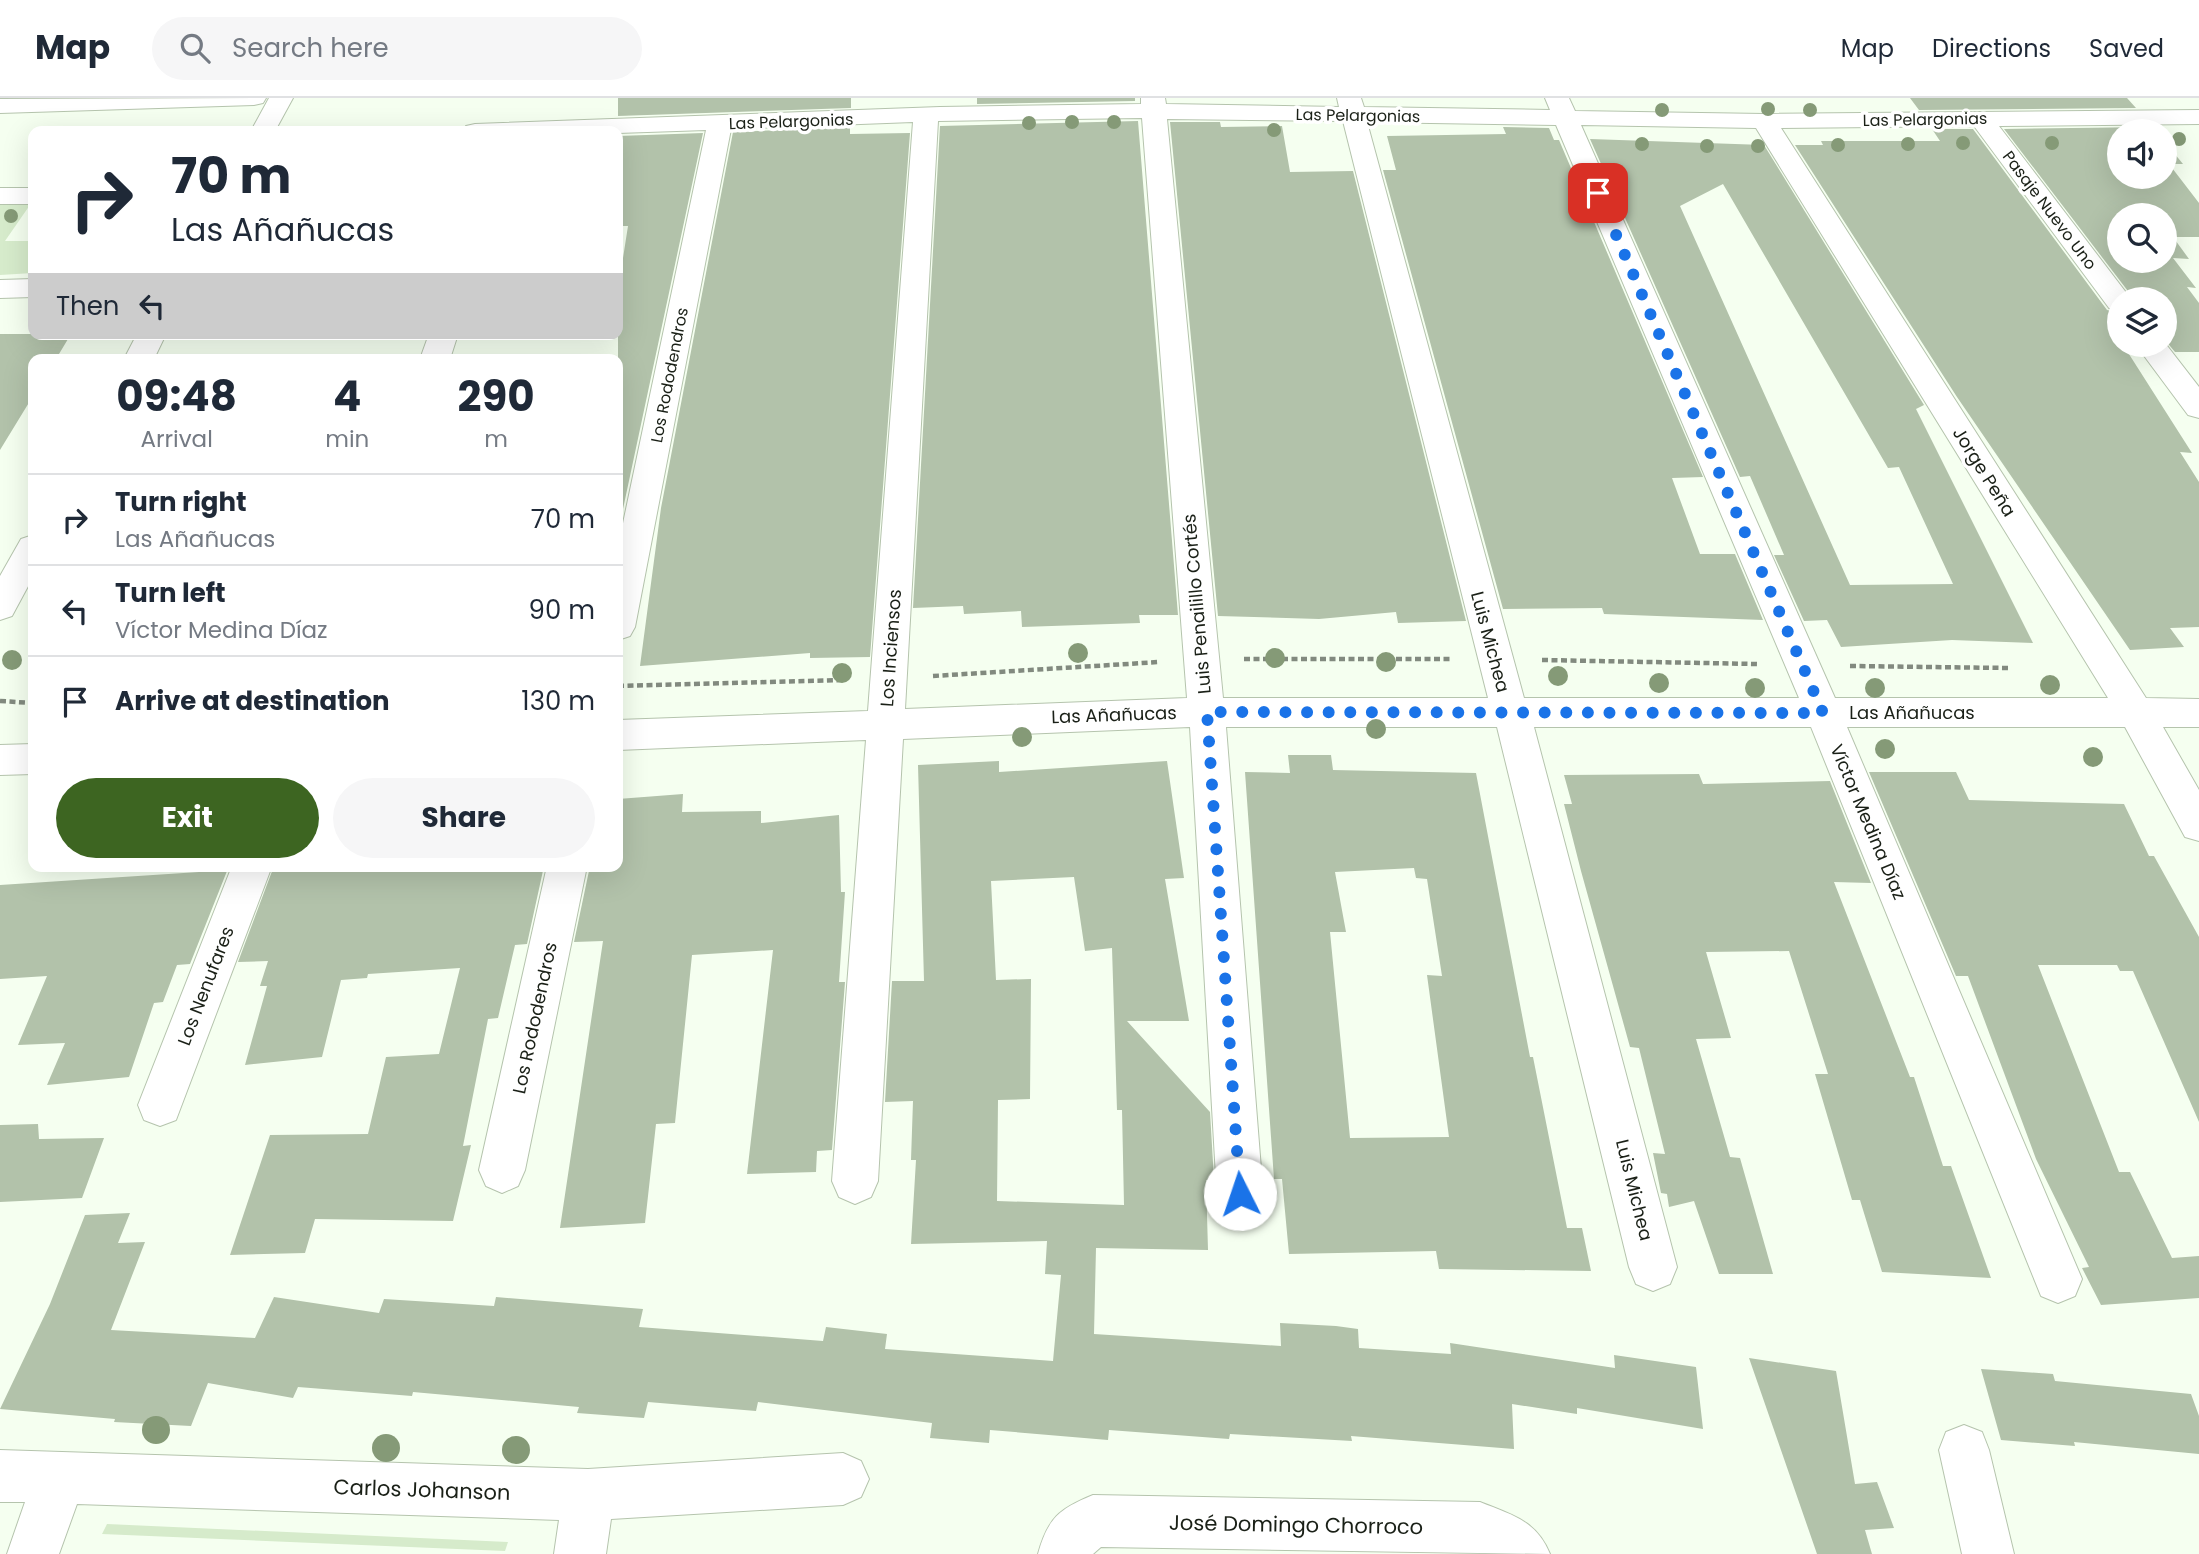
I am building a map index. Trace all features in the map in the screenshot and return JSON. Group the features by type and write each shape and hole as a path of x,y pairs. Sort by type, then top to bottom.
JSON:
{"street":[{"path":"0,106 254,98"},
{"path":"265,126 281,98"},
{"path":"1868,98 1881,120"},
{"path":"2068,98 2084,118"},
{"name":"Las Pelargonias","path":"529,126 548,119 720,123 751,110 1153,105 1561,108 1764,121 2199,117"},
{"name":"Luis Penailillo Cortés","path":"1153,105 1207,712 1240,1194"},
{"name":"Luis Michea","path":"1350,106 1653,1267"},
{"name":"Víctor Medina Díaz","path":"1561,108 1823,713 2058,1279"},
{"name":"Los Inciensos","path":"855,1181 886,725 936,109"},
{"name":"Pasaje Nuevo Uno","path":"1981,119 2108,287"},
{"name":"Jorge Peña","path":"1764,121 2136,713 2199,825"},
{"name":"Los Rododendros","path":"623,602 720,123"},
{"path":"0,196 28,196"},
{"path":"0,289 28,288"},
{"path":"2160,357 2199,408"},
{"path":"0,607 28,557"},
{"name":"Las Añañucas","path":"623,735 1207,712 2199,713"},
{"path":"0,760 28,759"},
{"name":"Los Nenufares","path":"160,1105 250,872"},
{"name":"Los Rododendros","path":"502,1170 567,872"},
{"path":"1964,1450 1988,1554"},
{"name":"Carlos Johanson","path":"0,1476 588,1495 843,1479"},
{"path":"33,1554 60,1478"},
{"path":"580,1554 588,1495"},
{"name":"José Domingo Chorroco","path":"1066,1547 1093,1521 1480,1528 1509,1541 1524,1554"}],"path":[{"path":"0,701 28,704"}],"green space":[{"path":"28,202 28,208 5,241 28,241 28,273 0,275 0,203"},
{"path":"107,1524 508,1542 505,1551 102,1534"}],"building":[{"path":"618,98 851,98 851,108 618,116"},
{"path":"977,98 1135,98 1135,101 977,104"},
{"path":"1910,98 2127,98 2136,108 1919,110"},
{"path":"1138,121 1178,615 1139,615 1140,623 1022,627 1021,611 964,614 963,606 913,608 940,126"},
{"path":"1170,122 1220,122 1221,127 1282,126 1290,172 1353,171 1466,621 1398,623 1396,612 1319,619 1218,616"},
{"path":"850,127 850,134 910,133 870,657 810,658 810,653 640,666 661,508 733,132"},
{"path":"1503,127 1549,128 1554,140 1559,140 1703,477 1672,478 1700,554 1735,554 1763,620 1604,614 1602,608 1503,609 1383,170 1396,170 1387,136 1506,134"},
{"path":"2107,128 2107,189 2177,189 2177,174 2199,203 2199,237 2177,237 2177,203 2107,203 2107,264 2004,129"},
{"path":"1932,129 1973,129 2107,310 2107,357 2131,357 2192,453 2180,452 2199,482 2199,627 2170,628 2184,647 2130,650 1957,397 1795,145 1823,145 1821,141 1940,141"},
{"path":"703,133 623,509 623,354 618,354 618,340 623,340 623,258 628,226 623,226 623,136"},
{"path":"1590,139 1764,145 1924,405 1916,409 2033,643 1952,640 1841,647 1827,620 1804,621 1774,555 1784,555 1750,476 1740,477","holes":["1723,184 1888,468 1899,467 1953,584 1850,585 1680,206"]},
{"path":"2177,242 2189,259 2177,258"},
{"path":"2177,263 2196,288 2187,287 2199,303 2199,352 2177,352 2177,287 2125,287 2114,273 2177,273"},
{"path":"0,334 28,334 28,340 67,340 59,354 28,354 28,404 0,450"},
{"path":"1288,755 1331,755 1333,770 1476,773 1530,1057 1533,1057 1567,1228 1582,1228 1591,1271 1439,1269 1436,1251 1289,1254 1282,1179 1274,1179 1245,772 1290,773","holes":["1414,868 1416,878 1427,879 1442,976 1427,975 1449,1137 1350,1138 1330,932 1346,932 1335,872"]},
{"path":"999,761 999,772 1167,761 1184,878 1165,879 1189,1021 1127,1021 1210,1112 1214,1180 1206,1180 1208,1250 1096,1248 1094,1334 1281,1346 1280,1323 1336,1326 1358,1329 1359,1348 1451,1354 1450,1343 1615,1368 1614,1355 1696,1367 1703,1429 1577,1408 1577,1414 1512,1404 1514,1449 1351,1436 1352,1441 1230,1434 1229,1439 1109,1430 1108,1440 990,1430 989,1443 930,1438 932,1423 758,1402 756,1411 648,1402 644,1418 577,1413 579,1407 413,1392 412,1396 298,1387 293,1398 208,1383 191,1426 114,1422 115,1419 0,1409 50,1304 85,1215 130,1213 118,1243 145,1242 111,1330 255,1338 274,1297 379,1313 384,1299 494,1306 496,1297 643,1309 639,1327 823,1341 826,1327 887,1334 885,1349 1053,1361 1061,1275 1045,1274 1047,1241 911,1244 916,1160 911,1160 913,1101 885,1102 892,981 924,981 918,765","holes":["1074,877 1085,951 1112,948 1117,1110 1122,1110 1124,1205 997,1201 998,1100 1030,1099 1031,979 996,980 991,881"]},
{"path":"1869,772 1956,772 1969,800 2124,804 2149,856 2154,856 2199,937 2199,1122 2133,971 2120,971 2117,965 2038,965 2119,1172 2130,1172 2172,1258 2199,1256 2199,1298 2101,1305 2082,1268 2089,1267 2036,1159 1968,976 1956,976"},
{"path":"1699,774 1703,784 1830,781 1871,883 1834,882 1910,1077 1914,1077 1943,1166 1951,1166 1991,1278 1882,1272 1860,1200 1852,1200 1815,1074 1828,1074 1789,951 1706,952 1731,1038 1696,1039 1730,1157 1740,1158 1773,1274 1719,1274 1694,1201 1669,1207 1667,1194 1661,1193 1653,1153 1665,1154 1639,1048 1630,1047 1581,871 1564,804 1572,804 1564,775"},
{"path":"683,794 682,812 761,811 761,823 839,815 841,892 845,892 839,982 845,982 832,1150 817,1151 816,1172 747,1174 773,950 692,955 675,1123 656,1124 645,1223 560,1228 603,941 574,942 589,872 623,872 623,799"},
{"path":"227,872 190,964 177,965 163,1002 154,1003 129,1077 47,1085 65,1043 18,1045 47,976 0,979 0,885"},
{"path":"272,872 543,872 527,944 515,945 498,1018 488,1019 463,1146 471,1145 453,1221 315,1219 305,1253 230,1255 270,1135 368,1134 386,1057 439,1054 460,968 368,974 367,978 341,980 322,1057 245,1065 267,986 260,986 268,961 238,962"},
{"path":"38,1124 39,1139 104,1138 82,1198 0,1202 0,1125"},
{"path":"1749,1358 1836,1371 1855,1484 1877,1482 1894,1528 1865,1530 1872,1554 1817,1554"},
{"path":"1981,1369 2053,1374 2055,1381 2191,1394 2199,1416 2199,1454 2074,1442 2075,1446 2001,1440"}],"route":[{"path":"1240,1194 1207,712 1823,713 1598,193"}]}
